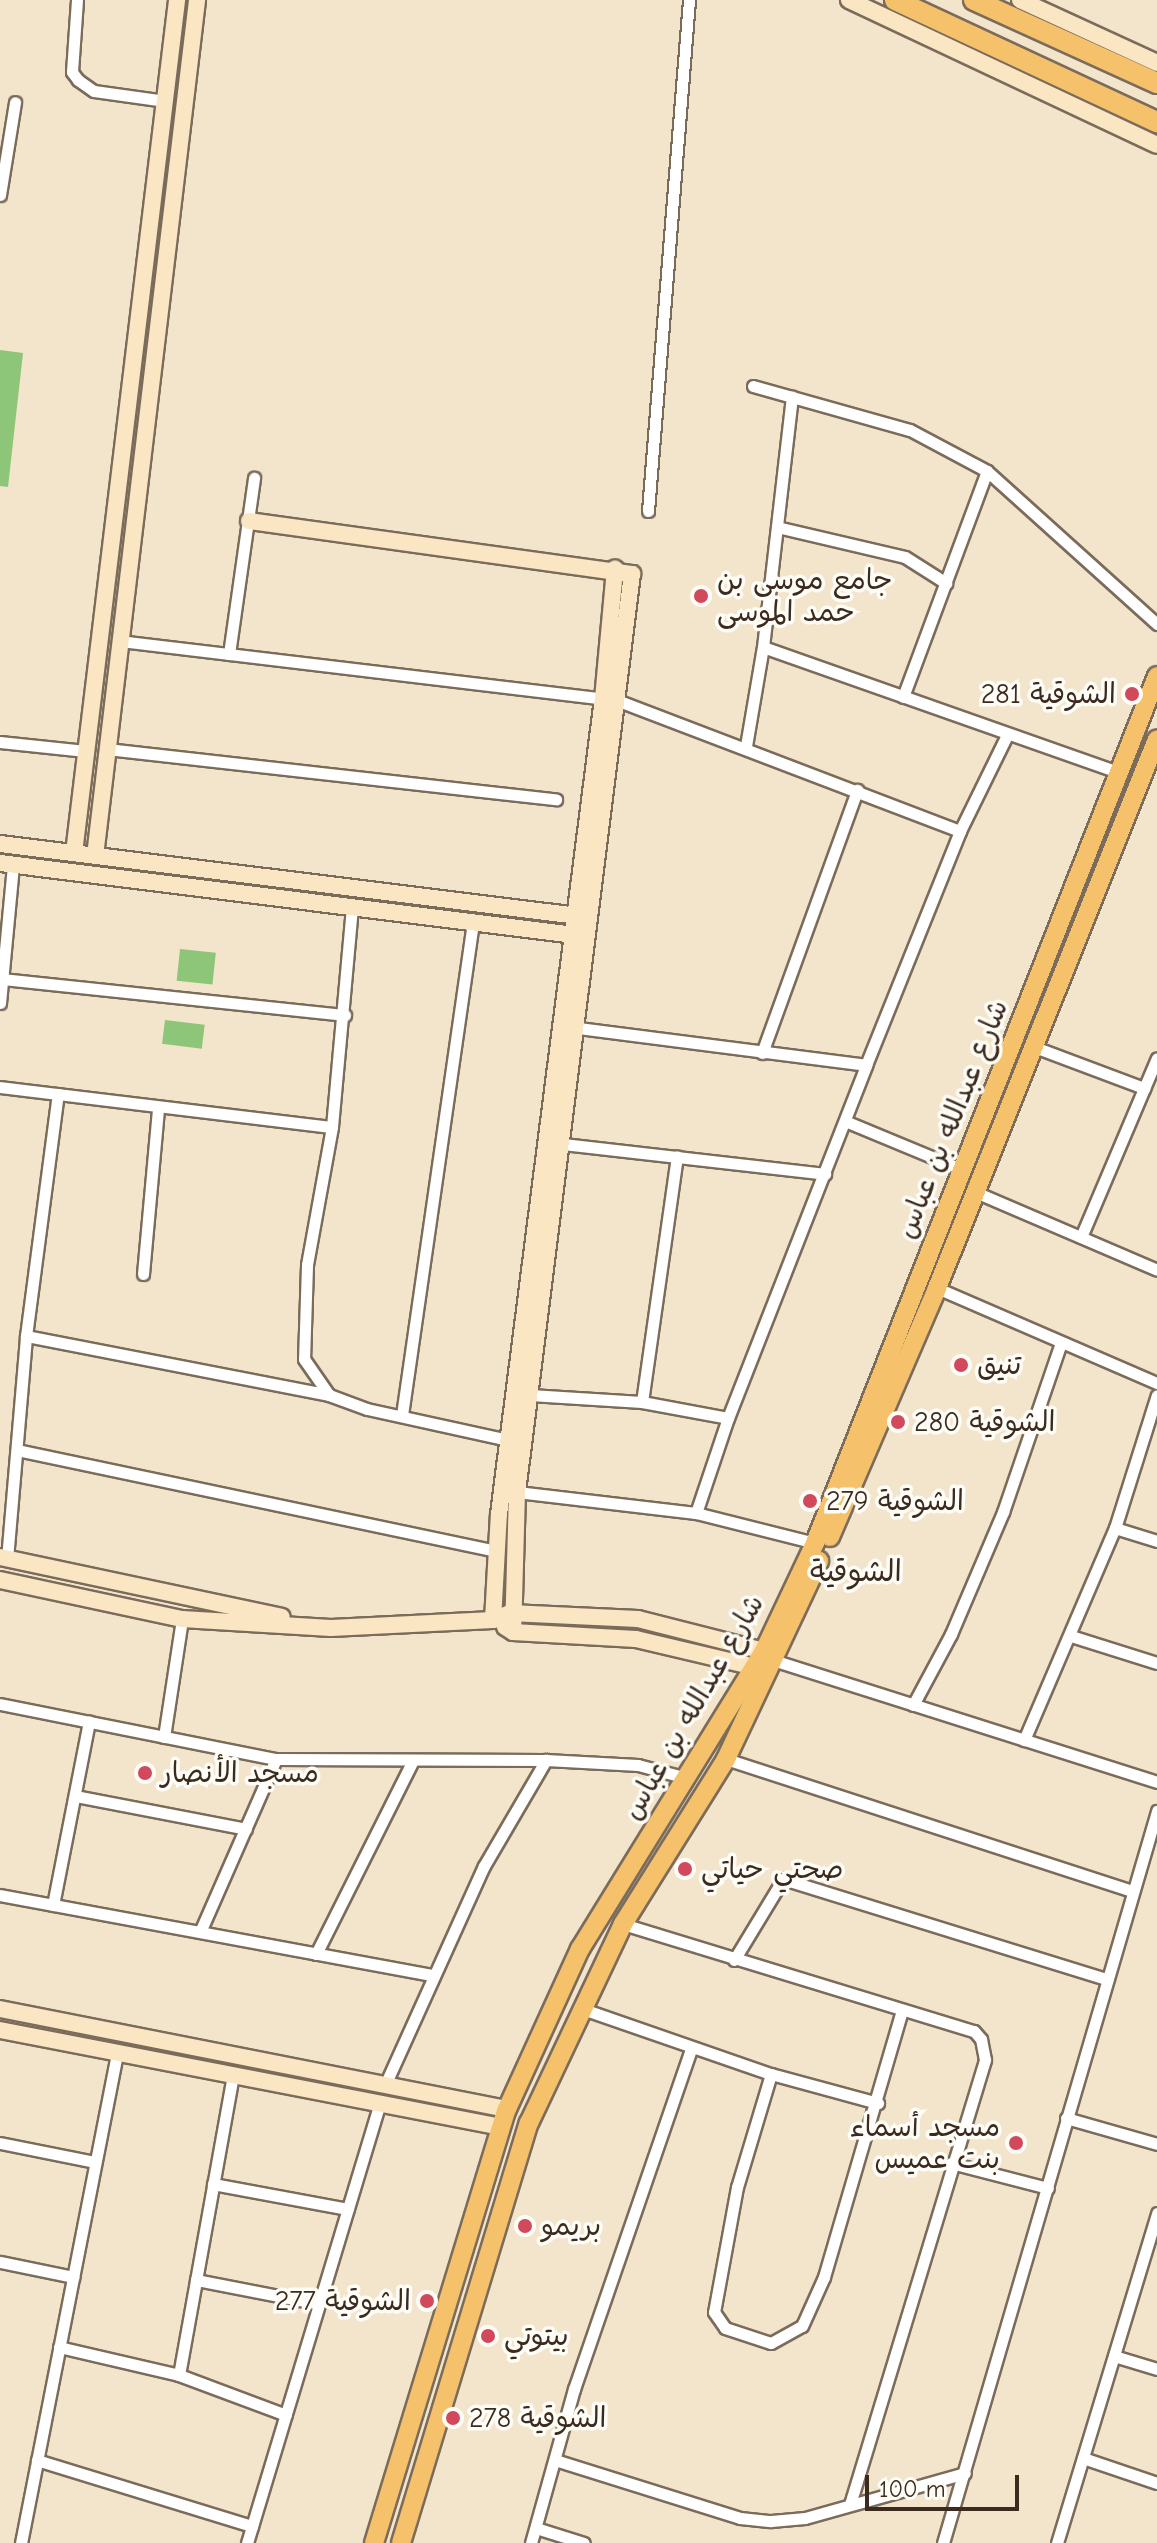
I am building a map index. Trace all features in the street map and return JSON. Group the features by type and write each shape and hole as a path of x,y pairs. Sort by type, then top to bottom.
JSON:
{"highway":[{"path":"895,0 1157,122"},
{"path":"974,0 1157,83"}],"main road":[{"name":"شارع عبدالله بن عباس","path":"401,2543 529,2123 580,2008 623,1924 726,1759 815,1543 1157,676"},
{"name":"شارع عبدالله بن عباس","path":"374,2543 504,2118 580,1949 765,1659 937,1288 973,1191 1157,739"}],"street":[{"path":"77,0 72,72 78,80 94,91 165,101"},
{"path":"74,853 177,0"},
{"path":"95,856 197,0"},
{"path":"648,511 689,0"},
{"path":"849,0 1157,145"},
{"path":"1020,0 1157,63"},
{"path":"0,195 15,102"},
{"path":"753,386 910,430 987,471 1157,624"},
{"path":"746,746 763,647 792,397"},
{"path":"903,697 987,471"},
{"path":"229,654 254,478"},
{"path":"249,521 615,569 611,700 584,917 508,1440 493,1620"},
{"path":"777,527 905,557 946,583"},
{"path":"120,641 611,700 746,746 960,831"},
{"path":"763,647 1121,773"},
{"path":"696,1513 728,1418 866,1065 960,831 1007,735"},
{"path":"0,742 86,751"},
{"path":"107,749 556,799"},
{"path":"762,1053 857,790"},
{"path":"0,844 584,917"},
{"path":"0,1003 7,864 581,936"},
{"path":"329,1395 304,1359 307,1265 332,1127 345,1015 352,907"},
{"path":"402,1415 473,923"},
{"path":"513,1632 510,1613 517,1492 578,1028 581,936"},
{"path":"2,979 345,1015"},
{"path":"578,1028 866,1065"},
{"path":"1032,1046 1144,1088"},
{"path":"1081,1237 1157,1058"},
{"path":"0,1087 332,1127"},
{"path":"58,1094 26,1336 4,1558 331,1628"},
{"path":"143,1274 158,1108"},
{"path":"845,1121 961,1169"},
{"path":"563,1144 825,1174"},
{"path":"642,1402 677,1156"},
{"path":"973,1191 1157,1270"},
{"path":"937,1288 1157,1383"},
{"path":"26,1336 329,1395 508,1440"},
{"path":"913,1705 951,1634 1003,1512 1061,1343"},
{"path":"530,1395 642,1402 728,1418"},
{"path":"1024,1740 1115,1528 1157,1395"},
{"path":"17,1450 497,1551"},
{"path":"517,1492 696,1513 815,1543"},
{"path":"1115,1528 1157,1541"},
{"path":"0,1580 182,1619 331,1628 493,1620 510,1613 638,1619 1157,1782"},
{"path":"164,1737 182,1619"},
{"path":"493,1620 513,1632 636,1639 765,1659"},
{"path":"1071,1636 1157,1663"},
{"path":"0,1704 276,1759 546,1760 638,1765 687,1778"},
{"path":"53,1905 89,1722"},
{"path":"200,1932 276,1759"},
{"path":"726,1759 1132,1891"},
{"path":"316,1954 413,1760"},
{"path":"385,2085 432,1975 484,1866 546,1760"},
{"path":"75,1796 246,1829"},
{"path":"943,2543 1157,1811"},
{"path":"734,1960 783,1879 1107,1979"},
{"path":"0,1895 432,1975"},
{"path":"623,1924 974,2031 985,2051 850,2503"},
{"path":"580,2008 691,2049 878,2103"},
{"path":"0,2009 385,2085 504,2118"},
{"path":"771,2074 737,2187 714,2312 725,2328 771,2343 793,2335 811,2310 878,2103 902,2011"},
{"path":"0,2030 380,2103 504,2118"},
{"path":"531,2543 637,2196 691,2049"},
{"path":"21,2543 117,2053"},
{"path":"179,2375 233,2075"},
{"path":"247,2543 380,2103"},
{"path":"1066,2118 1157,2144"},
{"path":"0,2143 95,2162"},
{"path":"951,2163 1048,2188"},
{"path":"213,2184 348,2209"},
{"path":"1057,2543 1114,2356 1152,2249 1157,2213"},
{"path":"0,2262 73,2277"},
{"path":"196,2280 319,2304"},
{"path":"59,2347 179,2375 286,2415"},
{"path":"1114,2356 1157,2369"},
{"path":"1083,2458 1157,2483"},
{"path":"37,2460 252,2526"},
{"path":"555,2460 740,2518 805,2518 965,2473"},
{"path":"536,2528 584,2543"}],"green space":[{"path":"0,350 23,353 8,487 0,486"},
{"path":"180,949 216,953 212,985 177,981"},
{"path":"165,1020 205,1025 202,1049 162,1044"}],"place":[{"name":"جامع موسى بن حمد الموسى","path":"701,596"},
{"name":"الشوقية 281","path":"1132,694"},
{"name":"تنيق","path":"961,1365"},
{"name":"الشوقية 280","path":"898,1422"},
{"name":"الشوقية 279","path":"810,1501"},
{"name":"مسجد الأنصار","path":"145,1773"},
{"name":"صحتي حياتي","path":"685,1869"},
{"name":"مسجد أسماء بنت عميس","path":"1016,2143"},
{"name":"بريمو","path":"525,2226"},
{"name":"الشوقية 277","path":"427,2301"},
{"name":"بيتوتي","path":"488,2336"},
{"name":"الشوقية 278","path":"453,2418"}],"district":[{"name":"الشوقية","path":"856,1572"}]}
